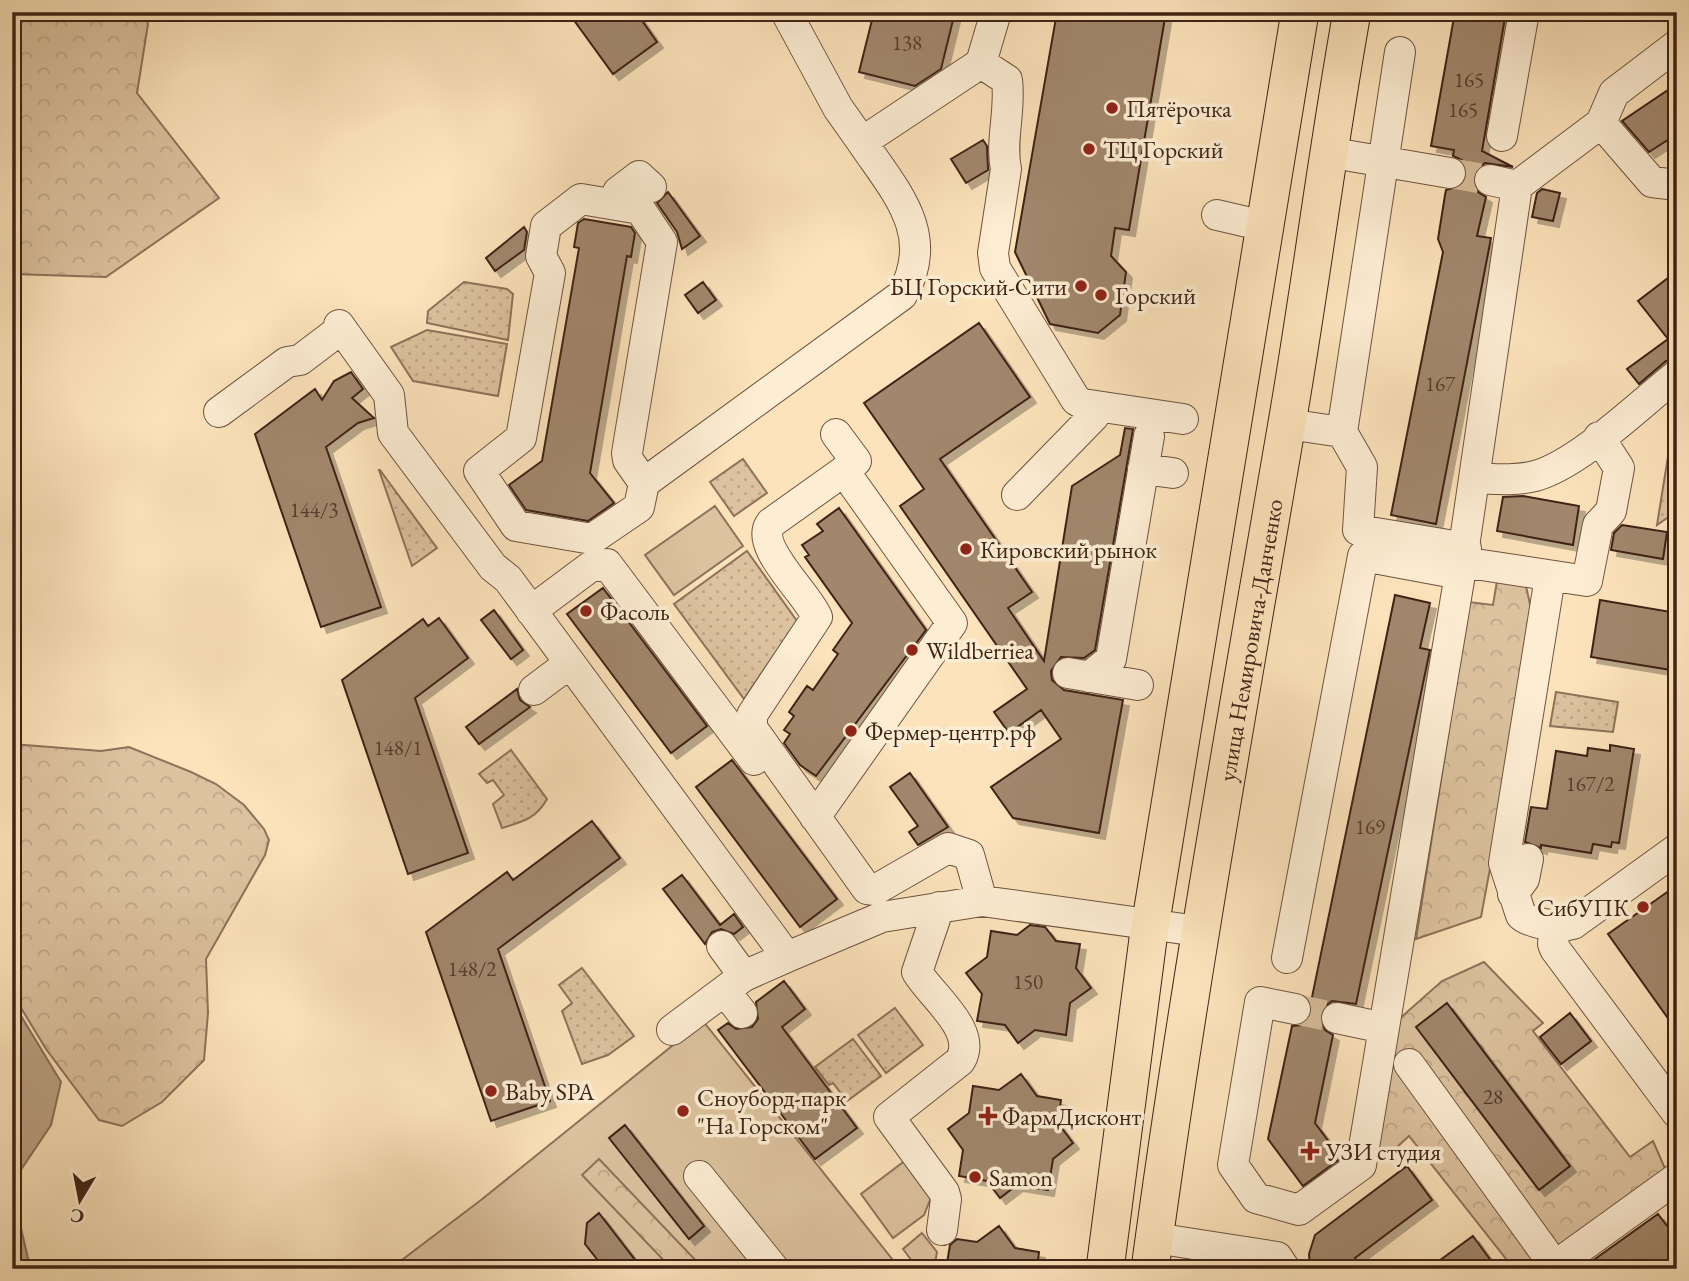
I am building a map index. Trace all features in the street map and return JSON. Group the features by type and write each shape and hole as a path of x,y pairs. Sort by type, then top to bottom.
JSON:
{"main road":[{"name":"улица Немировича-Данченко","path":"1105,1269 1151,923 1300,12"},
{"name":"улица Немировича-Данченко","path":"1153,1253 1198,931 1287,424 1327,152 1352,12"}],"lane":[{"path":"644,483 626,453 662,242 640,209 615,204 581,199 547,222 541,256 550,273 522,435 481,468 479,474 516,526 587,539 597,537 639,507 644,483 902,295 908,284 915,250 915,230 908,209 838,108 786,12"},
{"path":"862,142 981,63 996,12"},
{"path":"1502,136 1524,12"},
{"path":"1295,1009 1260,1002 1233,1165 1256,1198 1300,1210 1361,1165 1476,478 1504,183 1601,123 1614,93 1677,46"},
{"path":"1400,52 1342,432 1362,467 1358,530 1463,561 1587,581 1603,536 1599,522 1611,512 1619,468 1600,437"},
{"path":"981,63 1007,80 1010,104 1004,157 1006,169 993,253 995,268 1076,400 1094,411 1182,424"},
{"path":"1601,123 1652,182 1677,185"},
{"path":"1327,152 1450,173"},
{"path":"615,204 618,192 639,176 651,187"},
{"path":"1217,215 1264,226"},
{"path":"219,412 287,362 300,360 340,327 393,433 493,568 508,579 787,957"},
{"path":"1476,478 1502,480 1536,476 1567,460 1600,437 1677,375"},
{"path":"1017,495 1094,411"},
{"path":"1287,424 1342,432"},
{"path":"836,434 856,461 768,525 767,545 817,617 750,722 815,817 871,891 943,841 969,855 982,901"},
{"path":"1138,685 1079,675 1111,659 1149,436"},
{"path":"1143,469 1173,473"},
{"path":"815,817 953,623 844,471"},
{"path":"1287,958 1363,556 1463,561"},
{"path":"531,611 590,567 607,564 873,920"},
{"path":"1550,577 1504,863 1524,919 1555,925 1573,924 1677,849"},
{"path":"534,690 570,663"},
{"path":"1513,894 1524,879 1528,859"},
{"path":"672,1030 737,993 787,957 873,920 939,907 982,901 1198,931"},
{"path":"939,907 917,972 962,1033 964,1054 960,1061 889,1117 946,1196 942,1230"},
{"path":"1555,925 1555,949 1677,1113"},
{"path":"722,946 737,993"},
{"path":"1337,1018 1384,1028"},
{"path":"1409,1064 1555,1266 1677,1178"},
{"path":"699,1176 774,1269"},
{"path":"1153,1253 1277,1257 1285,1269"}],"green space":[{"path":"12,12 144,12 148,24 137,93 219,198 106,277 12,274"},
{"path":"464,282 507,289 513,294 508,340 427,323 428,311"},
{"path":"427,330 507,344 498,396 413,381 391,347"},
{"path":"1670,444 1677,447 1677,511 1657,525"},
{"path":"743,459 767,493 734,516 710,482"},
{"path":"379,470 437,548 412,566"},
{"path":"715,506 743,546 674,595 645,555"},
{"path":"747,551 797,621 744,699 674,604"},
{"path":"1497,581 1526,586 1535,627 1481,917 1416,939 1469,602 1493,605"},
{"path":"1556,692 1618,702 1613,732 1550,726"},
{"path":"12,744 101,751 129,747 216,784 244,805 264,829 269,840 265,855 206,959 208,1013 204,1060 162,1102 122,1126 99,1120 46,1049 12,993"},
{"path":"511,750 547,799 533,815 502,828 493,804 504,795 493,780 487,783 479,774"},
{"path":"1484,962 1543,1023 1533,1031 1630,1157 1653,1141 1674,1189 1572,1259 1579,1269 1514,1269 1409,1136 1382,1161 1377,1147 1398,1020 1442,981"},
{"path":"582,968 634,1036 608,1055 582,1064 562,1011 572,1003 559,985"},
{"path":"895,1008 923,1045 886,1073 858,1035"},
{"name":"Сноуборд-парк \"На Горском\"","path":"703,1021 900,1269 390,1269 481,1200"},
{"path":"853,1039 881,1076 847,1101 833,1083 829,1085 815,1067"},
{"path":"599,1159 703,1268 672,1269 582,1175"},
{"path":"906,1160 932,1195 924,1215 893,1238 861,1194"},
{"path":"922,1233 937,1252 934,1269 918,1269 903,1249"}],"shaded area":[{"path":"12,1001 61,1082 51,1125 12,1183"},
{"path":"12,1189 30,1267 30,1269 12,1269"}],"building":[{"path":"568,12 636,12 657,42 613,74"},
{"path":"874,12 955,12 941,69 915,86 859,72"},
{"name":"ТЦ Горский","path":"1057,12 1166,12 1129,230 1115,228 1111,256 1126,272 1120,315 1098,333 1050,324 1015,252"},
{"path":"1455,12 1506,12 1482,151 1513,167 1485,163 1477,169 1473,177 1478,192 1486,197 1477,236 1491,238 1436,524 1391,515 1443,252 1438,239 1446,190 1463,185 1467,175 1462,160 1453,156 1454,150 1431,146"},
{"path":"1677,84 1677,134 1649,152 1622,121"},
{"path":"983,140 987,146 988,170 966,183 951,159"},
{"path":"1542,189 1560,193 1553,221 1532,217 1537,193"},
{"path":"668,192 700,236 682,249 677,232 657,203"},
{"path":"584,219 631,227 635,233 631,257 627,256 590,473 614,503 588,521 526,510 509,485 542,461 579,248 574,247 578,223"},
{"path":"524,227 527,232 524,250 495,271 486,258"},
{"path":"1677,271 1677,358 1666,361 1639,384 1627,369 1668,339 1638,301"},
{"path":"703,282 716,300 698,313 685,295"},
{"name":"Кировский рынок","path":"979,323 1030,397 940,459 1032,592 1008,608 1044,661 1072,486 1120,455 1125,428 1133,429 1095,650 1084,658 1061,657 1051,671 1052,680 1064,690 1123,700 1099,833 1013,818 991,787 1061,739 1041,710 1009,733 994,712 1027,689 900,506 924,489 864,403"},
{"path":"351,372 363,389 352,398 374,418 358,423 326,447 381,607 321,627 255,434 315,389 322,400 334,381"},
{"path":"1523,496 1579,506 1573,545 1497,531 1503,497"},
{"path":"839,508 926,630 816,776 800,765 784,743 790,734 784,730 794,716 789,712 807,686 813,690 838,654 833,650 852,623 805,557 809,555 802,545 823,531 817,524"},
{"path":"1622,525 1667,532 1663,559 1611,550 1614,533"},
{"path":"603,588 707,726 671,753 567,614"},
{"path":"1395,595 1430,603 1420,648 1430,650 1356,1004 1332,1001 1324,1007 1320,1015 1325,1030 1333,1035 1315,1123 1341,1158 1303,1186 1268,1139 1292,1026 1301,1025 1312,1013 1311,1002"},
{"path":"1600,600 1677,613 1677,671 1591,657"},
{"path":"494,610 523,650 511,659 481,620"},
{"path":"439,618 468,658 415,698 468,853 408,874 342,680 423,619 428,626"},
{"path":"517,689 520,700 530,707 479,744 466,727"},
{"path":"1610,745 1634,749 1619,843 1612,842 1611,847 1593,844 1591,853 1541,845 1541,848 1525,842 1531,807 1547,809 1556,751 1587,756 1588,748 1610,751"},
{"path":"732,760 837,899 800,927 696,787"},
{"path":"910,773 948,827 918,845 909,832 918,826 890,787"},
{"path":"592,821 620,858 498,949 550,1101 491,1121 426,932 507,872 513,880"},
{"path":"682,875 720,925 734,914 743,927 734,934 721,929 712,932 705,944 663,889"},
{"path":"1670,890 1677,899 1677,1031 1608,934"},
{"path":"1030,925 1045,927 1056,941 1080,944 1076,968 1091,988 1070,1003 1066,1035 1035,1030 1018,1043 1005,1025 977,1021 982,994 966,973 987,957 991,931 1017,935"},
{"path":"784,981 805,1009 782,1027 857,1128 815,1159 718,1030 728,1023 736,1029 752,1027 758,1019 756,1002"},
{"path":"1447,1003 1570,1166 1539,1190 1416,1027"},
{"path":"1570,1013 1591,1041 1561,1064 1540,1037"},
{"path":"1021,1074 1037,1096 1061,1100 1058,1123 1073,1143 1053,1159 1048,1190 1017,1185 1000,1198 987,1181 959,1176 963,1150 948,1129 969,1113 973,1086 999,1090"},
{"path":"625,1125 704,1226 689,1239 609,1138"},
{"path":"1407,1166 1432,1200 1355,1258 1363,1269 1310,1269 1309,1254 1315,1235"},
{"path":"599,1213 642,1269 604,1268 585,1244 587,1223"},
{"path":"1658,1214 1677,1239 1677,1269 1581,1269"},
{"path":"999,1226 1015,1248 1039,1252 1037,1269 946,1269 950,1245 957,1239 977,1242"},
{"path":"1473,1236 1497,1269 1428,1269"}],"tunnel":[{"path":"1450,173 1490,180"},
{"path":"1295,1009 1337,1018"}],"place":[{"name":"Пятёрочка","path":"1112,108"},
{"name":"ТЦ Горский","path":"1089,149"},
{"name":"БЦ Горский-Сити","path":"1081,286"},
{"name":"Горский","path":"1101,295"},
{"name":"Кировский рынок","path":"966,549"},
{"name":"Фасоль","path":"586,611"},
{"name":"Wildberriea","path":"912,650"},
{"name":"Фермер-центр.рф","path":"851,731"},
{"name":"СибУПК","path":"1643,907"},
{"name":"Baby SPA","path":"491,1091"},
{"name":"Сноуборд-парк \"На Горском\"","path":"683,1111"},
{"name":"ФармДисконт","path":"988,1116"},
{"name":"УЗИ студия","path":"1310,1151"},
{"name":"Samon","path":"975,1177"}]}
